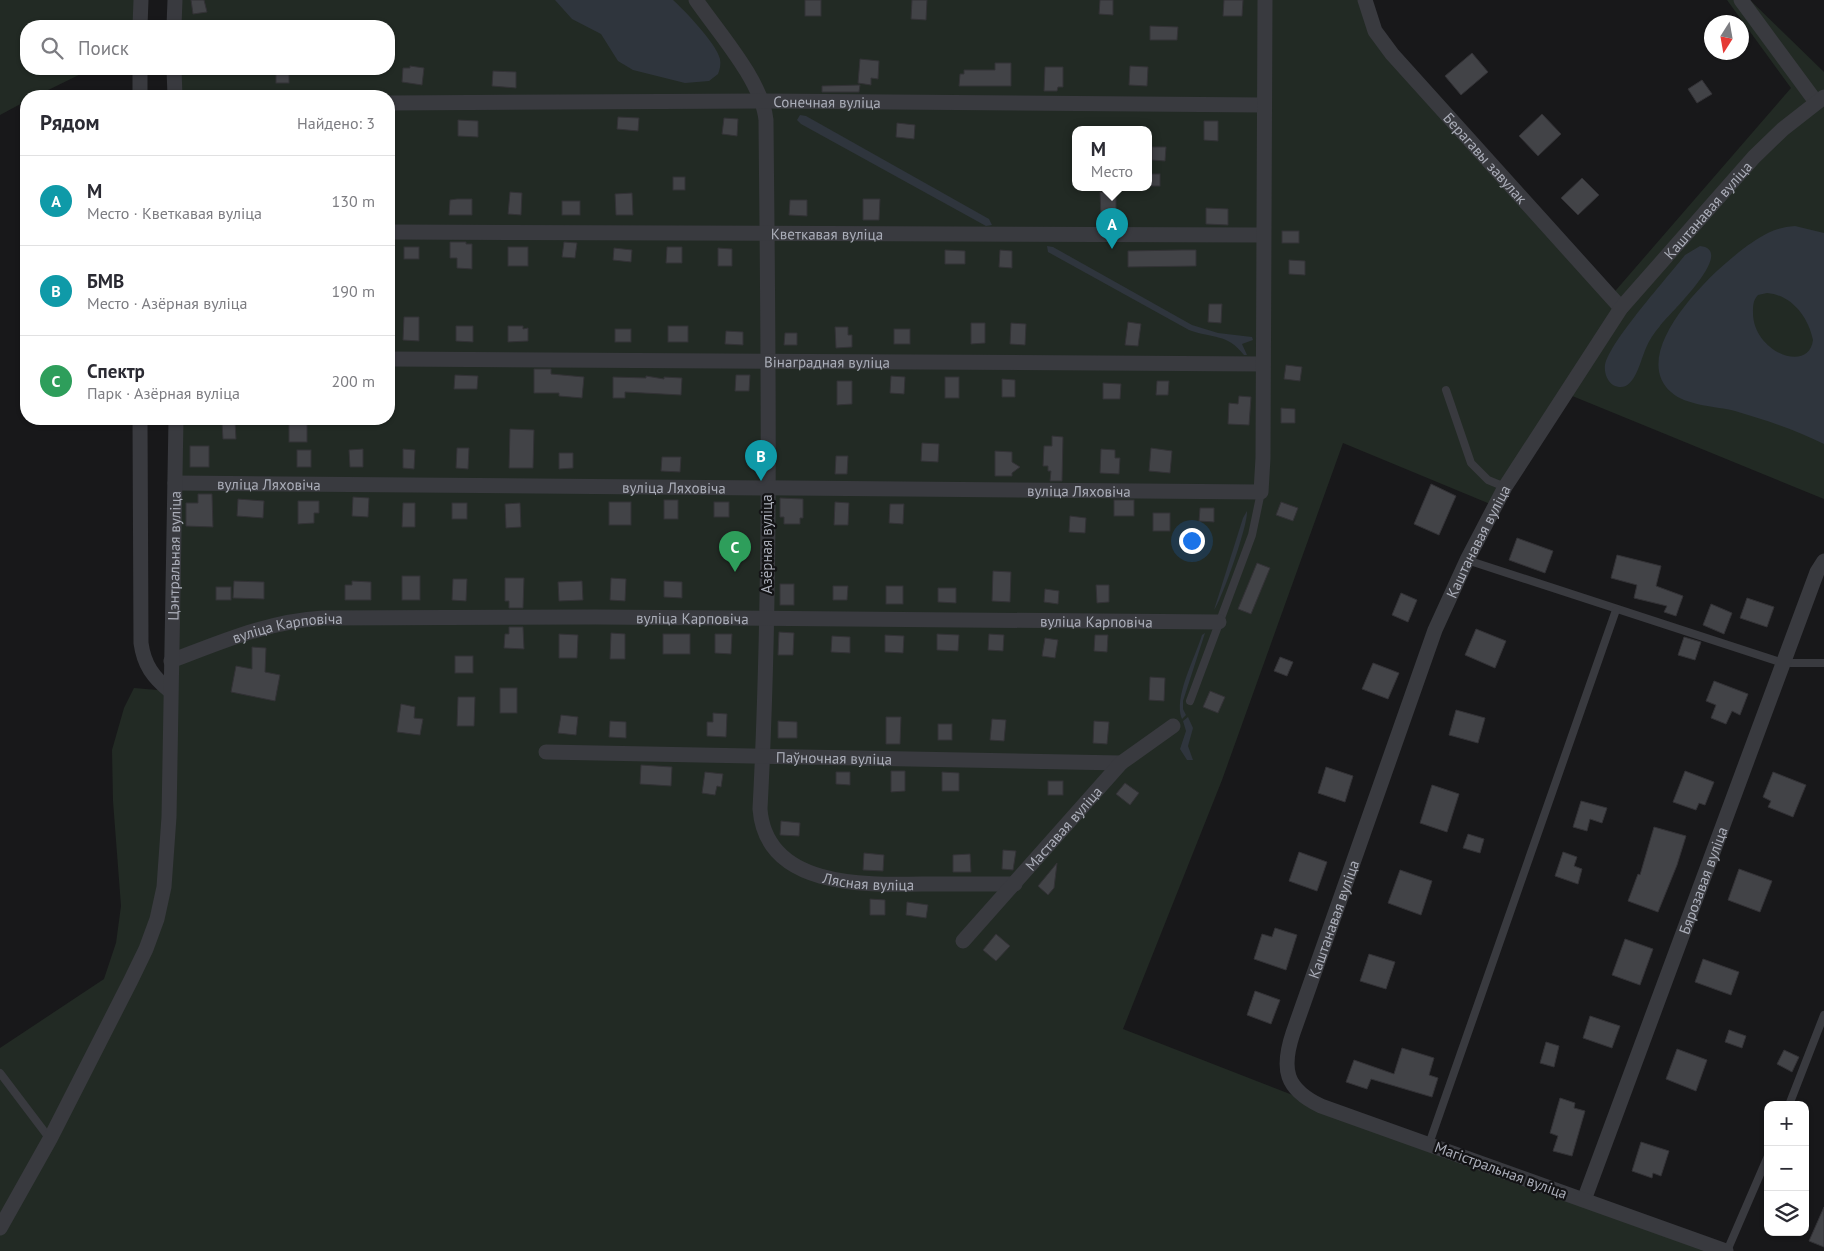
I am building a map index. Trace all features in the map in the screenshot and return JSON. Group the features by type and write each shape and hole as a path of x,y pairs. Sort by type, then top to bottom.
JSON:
{"street":[{"path":"140,20 141,0"},
{"path":"174,20 175,0"},
{"name":"Азёрная вуліца","path":"696,0 749,76 763,101 766,120 769,360 766,618 760,808"},
{"path":"1261,492 1265,0"},
{"name":"Берагавы завулак","path":"1365,0 1376,31 1392,54 1620,308"},
{"path":"1741,0 1820,100"},
{"path":"140,75 140,90"},
{"path":"174,75 175,90"},
{"name":"Каштанавая вуліца","path":"1288,1075 1286,1062 1297,1024 1426,656 1446,604 1466,560 1505,487 1620,308 1754,158 1820,100"},
{"name":"Сонечная вуліца","path":"395,103 763,101 1263,105"},
{"name":"Кветкавая вуліца","path":"395,232 1263,235"},
{"name":"Вінаградная вуліца","path":"395,359 1263,364"},
{"path":"140,425 140,643 143,658 150,671 170,692"},
{"name":"Цэнтральная вуліца","path":"0,1228 50,1139 131,980 146,949 157,919 168,853 176,425"},
{"name":"вуліца Ляховіча","path":"175,483 1261,492"},
{"name":"Бярозавая вуліца","path":"1584,1200 1817,572 1824,561"},
{"name":"вуліца Карповіча","path":"171,661 250,632 288,621 306,619 766,618 1219,622"},
{"name":"Маставая вуліца","path":"963,941 1122,763 1173,726"},
{"name":"Паўночная вуліца","path":"546,752 1122,763"},
{"name":"Лясная вуліца","path":"760,808 764,831 778,851 800,867 826,878 870,885 1015,884"},
{"name":"Магістральная вуліца","path":"1288,1075 1294,1087 1306,1099 1726,1251"}],"lane":[{"path":"1446,390 1471,463 1488,480 1505,487"},
{"path":"1190,701 1252,535 1261,492"},
{"path":"1466,560 1783,663 1795,665 1824,664"},
{"path":"1429,1144 1616,610"},
{"path":"1791,1101 1824,1015"},
{"path":"0,1073 50,1139"},
{"path":"1726,1251 1764,1165"}],"shaded area":[{"path":"0,0 141,0 140,20 20,20 20,75 79,75 48,90 20,90 20,104 0,115"},
{"path":"173,0 1365,0 1370,18 1610,297 1791,88 1749,30 1749,15 1738,15 1727,0 1750,0 1824,72 1824,499 1565,393 1495,506 1343,443 1222,780 1123,1029 1321,1106 1726,1251 0,1251 0,1048 104,979 116,943 121,906 113,801 112,750 124,708 134,688 169,691 176,425 395,425 395,90 175,90 174,75 395,75 395,20 174,20"},
{"path":"555,0 673,0 692,19 713,45 720,59 718,74 709,81 685,83 633,70 618,61 601,34 572,19"},
{"path":"800,115 806,116 989,219 992,225 986,226 801,124 797,120"},
{"path":"1795,226 1824,233 1824,444 1758,418 1735,411 1693,403 1677,397 1671,392 1660,374 1660,352 1670,328 1707,281 1729,260 1766,234 1780,228","holes":["1767,293 1791,302 1797,308 1811,331 1813,340 1809,350 1802,356 1792,357 1771,348 1755,327 1753,308 1756,297"]},
{"path":"1047,246 1053,247 1192,325 1218,333 1252,337 1253,340 1242,344 1247,355 1244,355 1232,343 1189,330 1048,252"},
{"path":"1700,246 1710,250 1711,259 1706,270 1652,337 1631,382 1626,386 1620,387 1613,385 1606,376 1605,365 1617,341 1640,309 1685,255"},
{"path":"1247,511 1244,530 1234,560 1214,610 1243,518"},
{"path":"1205,633 1183,701 1183,709 1186,715 1182,719 1180,700 1202,635"},
{"path":"1188,717 1193,728 1188,746 1193,760 1187,760 1180,749 1186,731 1183,721"}],"building":[{"path":"191,0 204,0 207,12 193,14"},
{"path":"805,0 821,0 821,16 805,16"},
{"path":"912,0 927,0 926,20 911,19"},
{"path":"1100,0 1113,0 1113,15 1099,14"},
{"path":"1224,0 1243,0 1242,16 1223,16"},
{"path":"1150,26 1178,27 1177,40 1150,40"},
{"path":"1472,53 1488,72 1461,95 1445,76"},
{"path":"860,59 879,61 878,79 871,78 871,85 858,83"},
{"path":"995,63 1011,63 1011,86 959,86 960,74 964,74 964,70 995,70"},
{"path":"410,66 424,68 422,85 402,82 403,68 410,68"},
{"path":"1130,66 1148,67 1147,86 1129,85"},
{"path":"1045,67 1063,67 1063,87 1058,87 1057,91 1044,91"},
{"path":"493,71 516,72 516,88 492,86"},
{"path":"276,75 289,75 289,83 276,83"},
{"path":"1702,80 1712,94 1697,103 1688,89"},
{"path":"860,85 859,92 822,92 822,86"},
{"path":"1542,114 1561,134 1538,156 1519,136"},
{"path":"618,117 639,118 638,131 617,129"},
{"path":"724,118 738,119 737,136 722,134"},
{"path":"458,120 478,121 478,137 458,136"},
{"path":"1204,121 1218,121 1218,141 1204,140"},
{"path":"897,123 915,125 914,139 896,137"},
{"path":"1152,147 1166,147 1165,161 1152,160"},
{"path":"1152,174 1160,174 1160,186 1152,186"},
{"path":"673,177 685,177 685,190 673,190"},
{"path":"1582,178 1599,195 1578,215 1561,198"},
{"path":"510,192 522,193 521,215 508,214"},
{"path":"1100,192 1116,192 1116,218 1101,218"},
{"path":"632,193 633,215 616,215 615,194"},
{"path":"472,199 472,215 449,215 450,200"},
{"path":"863,199 880,199 879,220 863,220"},
{"path":"790,200 807,200 807,216 789,215"},
{"path":"562,201 580,201 580,215 562,215"},
{"path":"1206,208 1228,209 1228,225 1206,224"},
{"path":"1282,231 1299,231 1299,243 1282,243"},
{"path":"450,242 472,244 472,269 457,268 457,258 450,258"},
{"path":"564,242 577,243 575,258 562,257"},
{"path":"404,247 419,247 419,259 404,259"},
{"path":"508,247 528,247 528,266 508,266"},
{"path":"667,247 682,247 682,263 666,263"},
{"path":"614,248 632,250 631,262 613,260"},
{"path":"718,248 732,249 732,266 718,266"},
{"path":"945,250 965,251 965,264 945,264"},
{"path":"1000,250 1012,251 1012,268 999,267"},
{"path":"1196,250 1196,266 1128,267 1128,251"},
{"path":"1289,260 1305,261 1305,275 1289,274"},
{"path":"1209,304 1222,304 1221,323 1208,322"},
{"path":"404,317 419,317 419,341 403,340"},
{"path":"1128,322 1141,324 1138,346 1125,345"},
{"path":"971,323 985,323 985,343 971,344"},
{"path":"1011,323 1026,324 1025,345 1010,344"},
{"path":"456,326 473,326 473,342 456,341"},
{"path":"508,326 528,328 528,341 508,342"},
{"path":"668,326 688,326 688,342 668,342"},
{"path":"835,327 848,327 848,335 852,335 852,347 836,348"},
{"path":"615,329 631,329 631,342 615,342"},
{"path":"894,329 910,329 910,344 894,344"},
{"path":"726,331 743,332 743,345 725,344"},
{"path":"785,333 797,333 797,345 784,345"},
{"path":"1286,365 1302,367 1300,381 1284,379"},
{"path":"534,369 551,369 551,374 584,377 582,398 559,396 559,393 534,393"},
{"path":"455,375 478,376 477,389 454,389"},
{"path":"736,375 750,375 749,391 735,391"},
{"path":"646,376 664,379 664,377 682,378 681,395 625,392 625,398 613,398 613,377 646,378"},
{"path":"891,376 905,377 904,394 890,393"},
{"path":"945,377 959,377 959,398 945,398"},
{"path":"1002,379 1015,380 1015,397 1002,397"},
{"path":"837,381 852,381 852,404 837,405"},
{"path":"1157,381 1169,381 1168,395 1156,395"},
{"path":"1103,383 1121,384 1120,399 1103,399"},
{"path":"1239,396 1251,397 1249,425 1228,424 1229,403 1238,404"},
{"path":"1281,408 1295,409 1295,423 1281,423"},
{"path":"222,425 235,425 236,439 223,439"},
{"path":"289,425 307,425 307,442 289,442"},
{"path":"510,429 534,430 533,468 509,468"},
{"path":"1052,436 1063,437 1062,481 1050,481 1051,471 1048,471 1048,466 1043,466 1044,446 1052,446"},
{"path":"922,443 939,444 938,462 921,461"},
{"path":"190,446 209,446 209,467 190,467"},
{"path":"457,448 469,448 468,469 456,468"},
{"path":"1151,448 1172,451 1170,473 1149,471"},
{"path":"363,449 363,467 350,467 349,450"},
{"path":"403,449 415,450 414,469 403,468"},
{"path":"1101,449 1115,450 1115,458 1120,458 1119,474 1100,473"},
{"path":"297,450 311,450 311,467 297,467"},
{"path":"995,451 1012,452 1012,462 1020,467 1012,473 1012,476 995,476"},
{"path":"559,453 573,453 573,468 559,469"},
{"path":"836,456 848,456 847,474 835,474"},
{"path":"662,457 681,457 680,472 661,471"},
{"path":"1431,484 1456,496 1439,535 1414,524"},
{"path":"198,494 212,494 213,527 186,526 186,503 198,503"},
{"path":"353,497 369,498 368,517 352,516"},
{"path":"780,498 803,499 803,518 800,518 800,524 784,524 784,517 780,517"},
{"path":"238,499 264,501 263,518 237,516"},
{"path":"664,500 678,500 678,519 664,519"},
{"path":"1114,500 1134,500 1134,516 1114,516"},
{"path":"298,501 319,501 319,513 314,513 314,523 298,524"},
{"path":"609,502 631,502 631,525 609,525"},
{"path":"714,502 729,502 729,517 714,517"},
{"path":"835,502 849,503 848,525 834,525"},
{"path":"1281,502 1298,508 1293,521 1276,515"},
{"path":"403,503 415,503 415,527 402,527"},
{"path":"452,503 467,503 467,519 452,519"},
{"path":"520,503 521,527 506,528 505,504"},
{"path":"890,504 904,504 903,524 889,523"},
{"path":"1200,508 1214,508 1214,522 1199,521"},
{"path":"1153,513 1170,513 1170,531 1153,531"},
{"path":"1070,516 1086,518 1085,533 1069,532"},
{"path":"1517,538 1553,551 1545,573 1509,560"},
{"path":"1617,555 1661,566 1656,586 1683,596 1676,616 1664,612 1667,606 1634,598 1637,585 1611,578"},
{"path":"1257,563 1270,568 1251,614 1238,609"},
{"path":"993,571 1011,572 1010,602 992,601"},
{"path":"402,576 420,576 420,600 402,600"},
{"path":"505,578 524,578 523,608 509,608 509,601 505,601"},
{"path":"611,578 626,579 625,601 610,600"},
{"path":"453,579 467,579 466,601 452,600"},
{"path":"234,581 264,582 264,599 233,598"},
{"path":"352,581 371,582 371,600 345,600 345,585 352,585"},
{"path":"582,581 583,600 559,601 558,582"},
{"path":"664,581 682,582 682,598 664,597"},
{"path":"780,584 794,584 794,605 780,605"},
{"path":"1096,585 1109,585 1109,602 1097,603"},
{"path":"833,586 848,586 847,600 833,600"},
{"path":"886,586 903,586 903,604 886,604"},
{"path":"216,587 231,587 231,600 216,600"},
{"path":"938,588 956,588 956,603 938,602"},
{"path":"1045,589 1059,591 1058,604 1044,602"},
{"path":"1401,593 1417,600 1408,622 1392,615"},
{"path":"1747,598 1774,607 1767,627 1740,618"},
{"path":"1711,604 1732,613 1724,634 1703,625"},
{"path":"509,627 523,627 524,649 504,648 505,634 509,634"},
{"path":"1476,629 1506,641 1495,668 1465,655"},
{"path":"779,632 794,633 793,655 778,655"},
{"path":"611,633 625,634 625,659 610,659"},
{"path":"559,634 578,635 577,658 559,658"},
{"path":"663,634 690,634 690,654 663,654"},
{"path":"715,634 732,634 731,654 715,653"},
{"path":"937,634 959,635 958,651 937,650"},
{"path":"989,634 1004,635 1003,651 988,650"},
{"path":"885,635 904,636 903,653 885,652"},
{"path":"1095,635 1108,635 1107,652 1094,651"},
{"path":"832,636 850,637 850,653 831,652"},
{"path":"1684,637 1701,642 1695,660 1678,655"},
{"path":"1045,638 1058,640 1055,658 1042,656"},
{"path":"252,647 266,648 265,672 280,675 275,701 231,692 236,666 252,669"},
{"path":"455,656 473,656 473,673 455,673"},
{"path":"1280,657 1293,662 1287,676 1274,671"},
{"path":"1373,663 1399,673 1388,699 1362,689"},
{"path":"1150,677 1165,678 1164,701 1149,700"},
{"path":"1714,681 1748,694 1740,715 1732,711 1726,724 1711,718 1716,705 1706,701"},
{"path":"500,688 517,688 517,713 500,713"},
{"path":"1210,691 1225,697 1218,713 1203,707"},
{"path":"458,697 475,697 474,726 457,726"},
{"path":"401,704 415,707 414,718 423,719 420,735 397,732"},
{"path":"1456,710 1485,718 1478,743 1449,735"},
{"path":"713,713 727,714 726,737 707,736 707,722 713,722"},
{"path":"561,715 578,717 576,735 558,733"},
{"path":"886,717 901,717 900,744 886,744"},
{"path":"992,719 1006,720 1004,741 990,740"},
{"path":"610,721 626,722 626,738 609,737"},
{"path":"778,721 797,722 797,738 778,738"},
{"path":"1094,721 1109,722 1107,744 1093,743"},
{"path":"938,724 952,724 952,740 938,740"},
{"path":"641,765 672,767 671,786 640,784"},
{"path":"1326,767 1353,776 1345,802 1318,793"},
{"path":"891,771 905,771 905,791 891,792"},
{"path":"1685,771 1714,782 1705,805 1699,803 1696,810 1673,802"},
{"path":"705,772 723,774 721,787 717,786 715,795 702,793"},
{"path":"836,772 850,772 850,785 836,784"},
{"path":"942,772 959,773 959,791 942,791"},
{"path":"1773,772 1806,785 1793,817 1768,807 1771,801 1763,797"},
{"path":"1048,781 1063,781 1063,795 1048,795"},
{"path":"1125,783 1139,793 1130,805 1116,794"},
{"path":"1432,785 1459,794 1447,832 1420,823"},
{"path":"1581,801 1607,808 1602,823 1590,819 1587,831 1573,827"},
{"path":"781,821 800,823 799,836 780,835"},
{"path":"1654,827 1686,836 1677,865 1658,912 1628,901 1638,874 1640,875"},
{"path":"1468,834 1484,839 1480,853 1463,848"},
{"path":"1003,850 1016,851 1013,870 1002,869"},
{"path":"1299,852 1327,862 1317,891 1289,881"},
{"path":"1563,852 1577,857 1574,866 1582,869 1578,884 1555,876"},
{"path":"864,853 884,855 883,871 863,870"},
{"path":"970,854 971,872 953,872 953,855"},
{"path":"1057,863 1054,888 1048,895 1038,886"},
{"path":"1739,869 1772,881 1760,912 1728,900"},
{"path":"1400,870 1432,881 1421,915 1388,903"},
{"path":"870,899 885,900 885,915 870,915"},
{"path":"907,902 928,905 926,918 906,915"},
{"path":"1275,928 1297,935 1286,970 1254,959 1262,934 1272,937"},
{"path":"996,934 1010,946 996,961 983,950"},
{"path":"1625,939 1653,949 1640,985 1612,975"},
{"path":"1369,954 1395,962 1386,989 1360,981"},
{"path":"1703,959 1739,972 1731,995 1695,982"},
{"path":"1255,991 1280,1000 1271,1024 1247,1015"},
{"path":"1590,1016 1620,1026 1612,1048 1583,1038"},
{"path":"1729,1030 1746,1036 1742,1048 1725,1042"},
{"path":"1546,1042 1559,1046 1554,1067 1540,1063"},
{"path":"1402,1048 1434,1058 1429,1075 1438,1078 1432,1097 1371,1079 1367,1089 1346,1082 1354,1060 1394,1074"},
{"path":"1677,1049 1707,1060 1696,1091 1666,1079"},
{"path":"1784,1050 1799,1057 1792,1072 1777,1064"},
{"path":"1560,1098 1575,1103 1574,1108 1585,1111 1572,1156 1553,1151 1558,1136 1550,1133"},
{"path":"1641,1142 1669,1151 1661,1176 1653,1173 1652,1178 1632,1171"},
{"path":"1824,1207 1824,1247 1809,1241"}],"place":[{"name":"М","path":"1112,249"},
{"name":"БМВ","path":"761,481"},
{"name":"Спектр","path":"735,572"}]}
